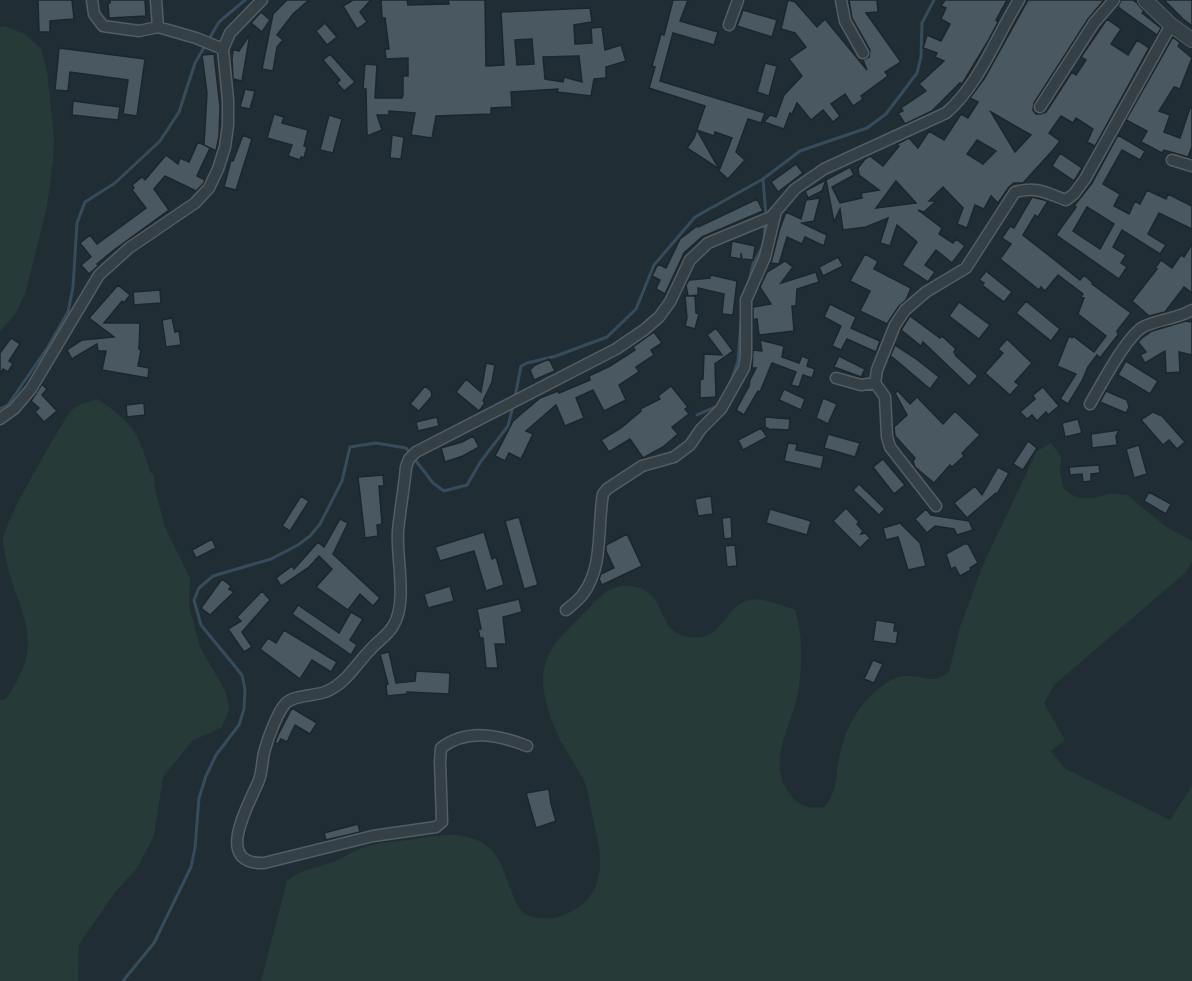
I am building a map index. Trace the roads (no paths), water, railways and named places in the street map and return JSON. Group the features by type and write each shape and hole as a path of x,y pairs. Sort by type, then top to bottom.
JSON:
{"street":[{"path":"92,0 94,14 103,26 139,31 158,27 218,47"},
{"path":"156,0 158,27"},
{"path":"218,47 262,0"},
{"path":"729,25 738,0"},
{"path":"841,0 845,21 864,53"},
{"path":"527,746 513,740 487,735 460,737 441,748 442,822 436,827 373,836 264,862 248,860 239,852 237,843 242,816 260,778 264,752 272,730 286,703 324,692 340,684 394,626 399,612 398,534 406,467 413,456 616,349 644,330 659,316 670,302 690,260 708,243 770,216 795,189 824,169 920,127 951,109 969,88 1019,0"},
{"path":"1040,107 1094,23 1114,0"},
{"path":"1146,0 1171,25 1192,40"},
{"path":"936,506 890,447 887,437 885,397 875,382 876,370 895,325 905,310 926,292 966,268 1015,192 1039,189 1066,200 1074,194 1085,179 1171,25"},
{"path":"0,419 14,409 31,389 99,275 129,248 195,203 208,188 222,158 228,125 228,100 218,47"},
{"path":"1172,160 1192,166"},
{"path":"566,610 582,596 589,586 595,568 603,494 642,466 674,457 690,445 701,429 721,410 740,376 746,356 746,300 765,257 770,216"},
{"path":"1090,404 1135,333 1150,324 1192,310"},
{"path":"836,378 861,385 875,382"}],"waterway":[{"path":"0,409 8,405 48,347 68,312 73,287 77,223 85,202 115,183 160,141 179,112 195,63 219,22 245,0"},
{"path":"515,397 521,366 607,337 636,309 654,265 695,217 763,179 800,151 867,128 886,114 917,73 921,57 922,23 934,0"},
{"path":"763,179 766,216"},
{"path":"749,282 753,264 764,244 765,223"},
{"path":"732,379 738,361 741,321"},
{"path":"697,415 719,403"},
{"path":"123,981 154,943 191,867 199,798 206,776 216,755 239,725 244,709 245,690 242,675 201,625 194,600 199,588 213,576 271,559 310,536 320,524 342,481 350,447 376,443 406,448 433,483 444,491 467,485 481,461 508,426 513,406"}]}
